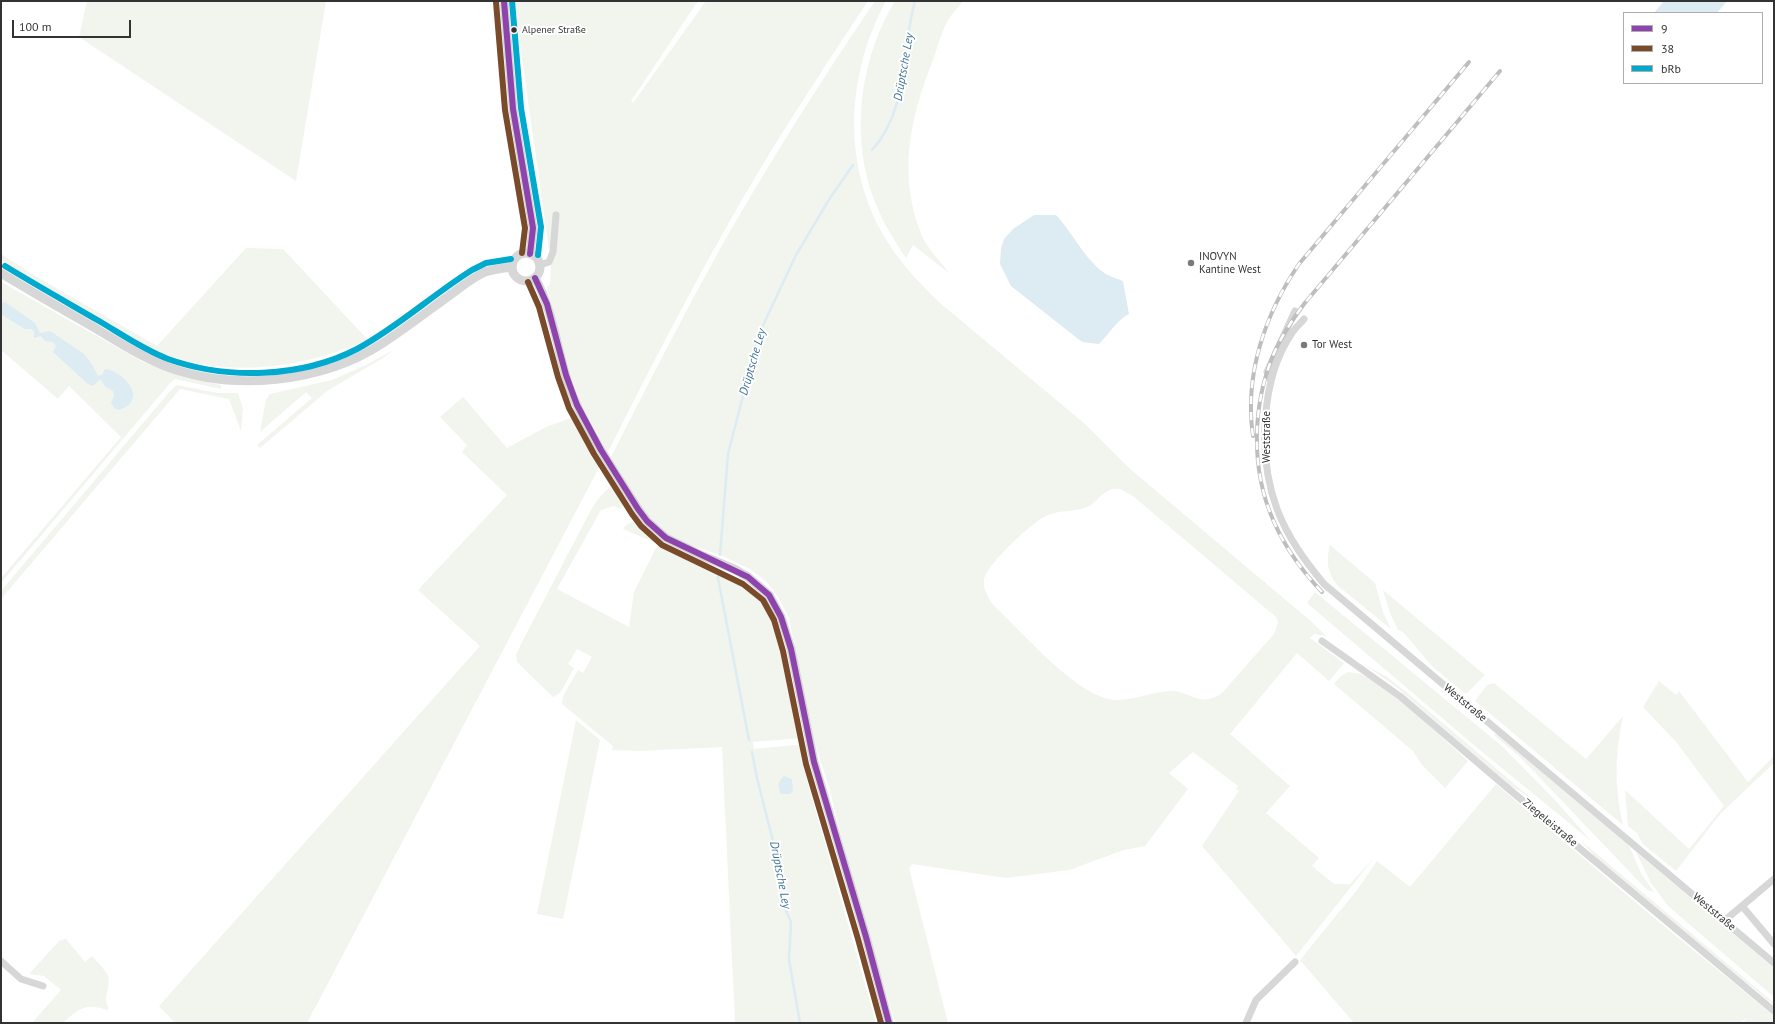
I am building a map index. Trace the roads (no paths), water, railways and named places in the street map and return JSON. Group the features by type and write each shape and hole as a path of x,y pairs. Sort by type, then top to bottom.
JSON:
{"street":[{"path":"504,1 514,109 533,228 530,254"},
{"path":"540,265 548,262 554,252 556,215"},
{"path":"522,254 530,254 537,258 540,265 539,272 535,278 527,281 518,279 515,276 512,267 515,259 522,254"},
{"path":"1,273 123,345 165,366 201,375 251,381 305,375 353,359 385,342 474,278 492,270 512,267"},
{"path":"535,278 549,309 559,352 578,408 638,509 647,521 666,538 703,556 734,568 748,577 769,596 781,617 791,649 814,762 872,958 889,1023"},
{"name":"Weststraße","path":"1271,382 1267,372 1295,311"},
{"name":"Weststraße","path":"1304,319 1292,332 1281,352 1271,382 1266,411 1264,442 1267,474 1277,509 1289,536 1301,556 1324,584 1774,963"},
{"name":"Ziegeleistraße","path":"1322,641 1401,697 1774,1011"},
{"path":"1724,921 1774,879"},
{"path":"1742,906 1774,944"},
{"path":"1,961 22,980 43,986"},
{"path":"1246,1023 1256,1000 1295,962"}],"waterway":[{"name":"Drüptsche Ley","path":"872,150 884,134 892,117 898,98 915,1"},
{"name":"Drüptsche Ley","path":"720,555 728,454 759,334 796,255 830,198 853,165"},
{"name":"Drüptsche Ley","path":"719,572 718,578 749,740"},
{"name":"Drüptsche Ley","path":"752,752 776,853 784,906 791,922 789,960 800,1023"}],"railway":[{"path":"1253,436 1251,413 1255,368 1267,324 1287,283 1299,264 1469,62"},
{"path":"1322,592 1301,568 1289,550 1274,522 1266,502 1261,480 1257,436 1258,414 1267,371 1281,339 1304,304 1500,71"}],"place":[{"name":"Alpener Straße","path":"514,30"},
{"name":"INOVYN Kantine West","path":"1191,263"},
{"name":"Tor West","path":"1304,345"}]}
